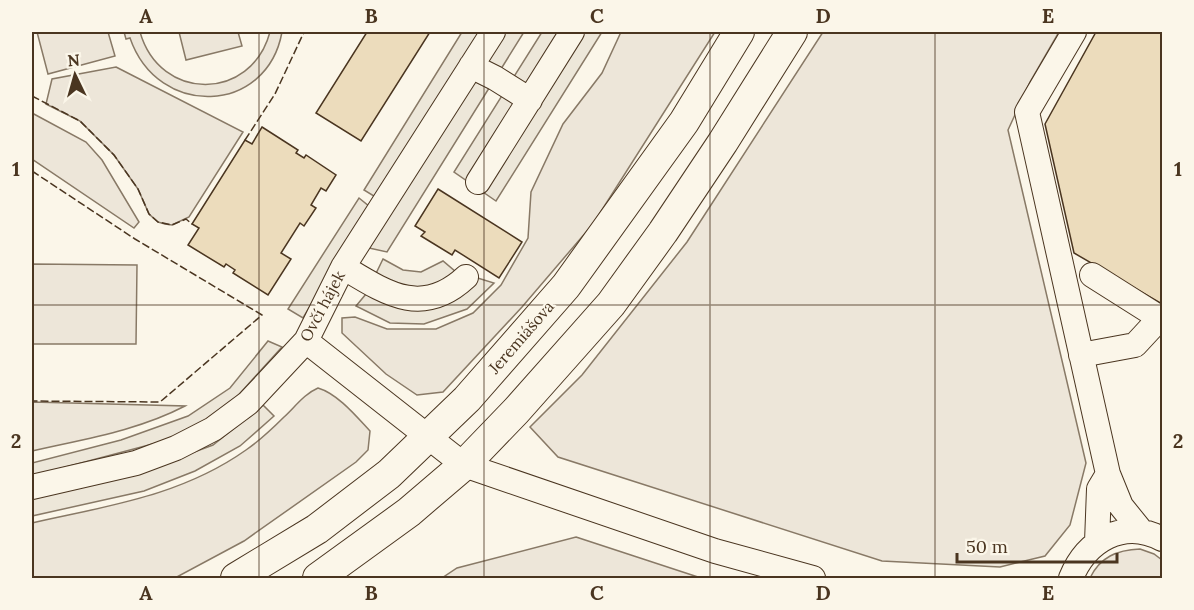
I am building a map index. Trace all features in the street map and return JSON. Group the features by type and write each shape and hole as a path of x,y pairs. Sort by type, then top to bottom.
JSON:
{"main road":[{"name":"Jeremiášova","path":"236,579 317,528 389,474 466,399 566,286 684,122 739,32"},
{"path":"318,579 420,503 464,465 516,411 611,304 663,232 723,142 792,32"}],"street":[{"name":"Ovčí hájek","path":"32,488 136,463 195,440 248,403 306,341 343,267 493,32"},
{"path":"478,183 572,32"},
{"path":"1074,32 1027,112 1108,474 1121,506 1155,534"},
{"path":"471,66 530,100"},
{"path":"343,267 382,291 411,299 439,296 455,288 466,277"},
{"path":"1081,355 1135,345 1160,318 1092,275"},
{"path":"306,341 464,465 714,551 813,579"},
{"path":"1097,542 1099,489 1108,474"},
{"path":"1071,579 1085,552 1097,542 1118,532 1155,534"}],"shaded area":[{"path":"37,32 108,32 115,56 48,74"},
{"path":"124,32 140,32 151,55 166,71 185,81 205,84 226,81 244,71 260,55 270,32 282,32 272,59 256,79 235,92 211,97 186,94 163,83 144,64 130,38 126,39"},
{"path":"179,32 238,32 242,46 186,60"},
{"path":"462,32 481,32 377,198 364,190"},
{"path":"503,32 524,32 387,252 369,248 474,75"},
{"path":"542,32 602,32 496,201 454,172"},
{"path":"621,32 715,32 593,224 522,307 443,392 417,395 386,374 342,333 342,318 355,317 387,329 436,329 473,313 501,285 528,238 531,192 563,124 602,73"},
{"path":"823,32 1059,32 1030,82 1008,130 1086,463 1070,525 1045,556 1000,567 882,561 558,457 530,427 582,375 687,242"},
{"path":"116,67 243,132 189,217 172,225 158,222 149,214 138,189 114,155 80,121 46,104 52,79"},
{"path":"32,113 86,142 102,160 139,222 134,228 32,159"},
{"path":"359,198 370,207 303,318 288,309"},
{"path":"383,259 403,270 421,272 443,261 455,271 494,283 467,309 424,324 390,323 356,306 366,294"},
{"path":"32,264 137,265 136,344 32,344"},
{"path":"268,341 282,347 224,411 179,437 32,476 32,463 121,440 188,416 230,388"},
{"path":"318,388 340,400 370,431 368,450 356,462 244,541 175,578 32,578 32,523 116,505 170,489 196,478 221,466 251,446 304,397"},
{"path":"32,402 185,406 129,428 32,451"},
{"path":"263,405 274,416 240,446 195,471 144,491 32,516 32,498 140,472 213,445"},
{"path":"576,537 701,578 442,578 457,568"},
{"path":"1140,549 1162,560 1162,578 1090,578 1099,565 1110,556"}],"building":[{"path":"367,32 430,32 361,141 316,113"},
{"path":"1096,32 1162,32 1162,304 1074,253 1045,124"},
{"path":"262,127 298,150 296,153 304,158 306,155 336,175 326,191 321,188 311,205 316,208 304,226 300,223 281,253 291,259 268,295 233,273 235,270 226,264 224,267 188,245 199,228 192,224 245,140 252,144"},
{"path":"438,189 522,242 499,278 455,250 452,255 421,236 425,232 415,226"}],"fence":[{"path":"245,140 275,94 304,32"},
{"path":"32,96 80,121 114,155 138,189 149,214 158,222 172,225 186,219 192,224"},
{"path":"32,171 135,239 262,315 160,402 32,401"}]}
